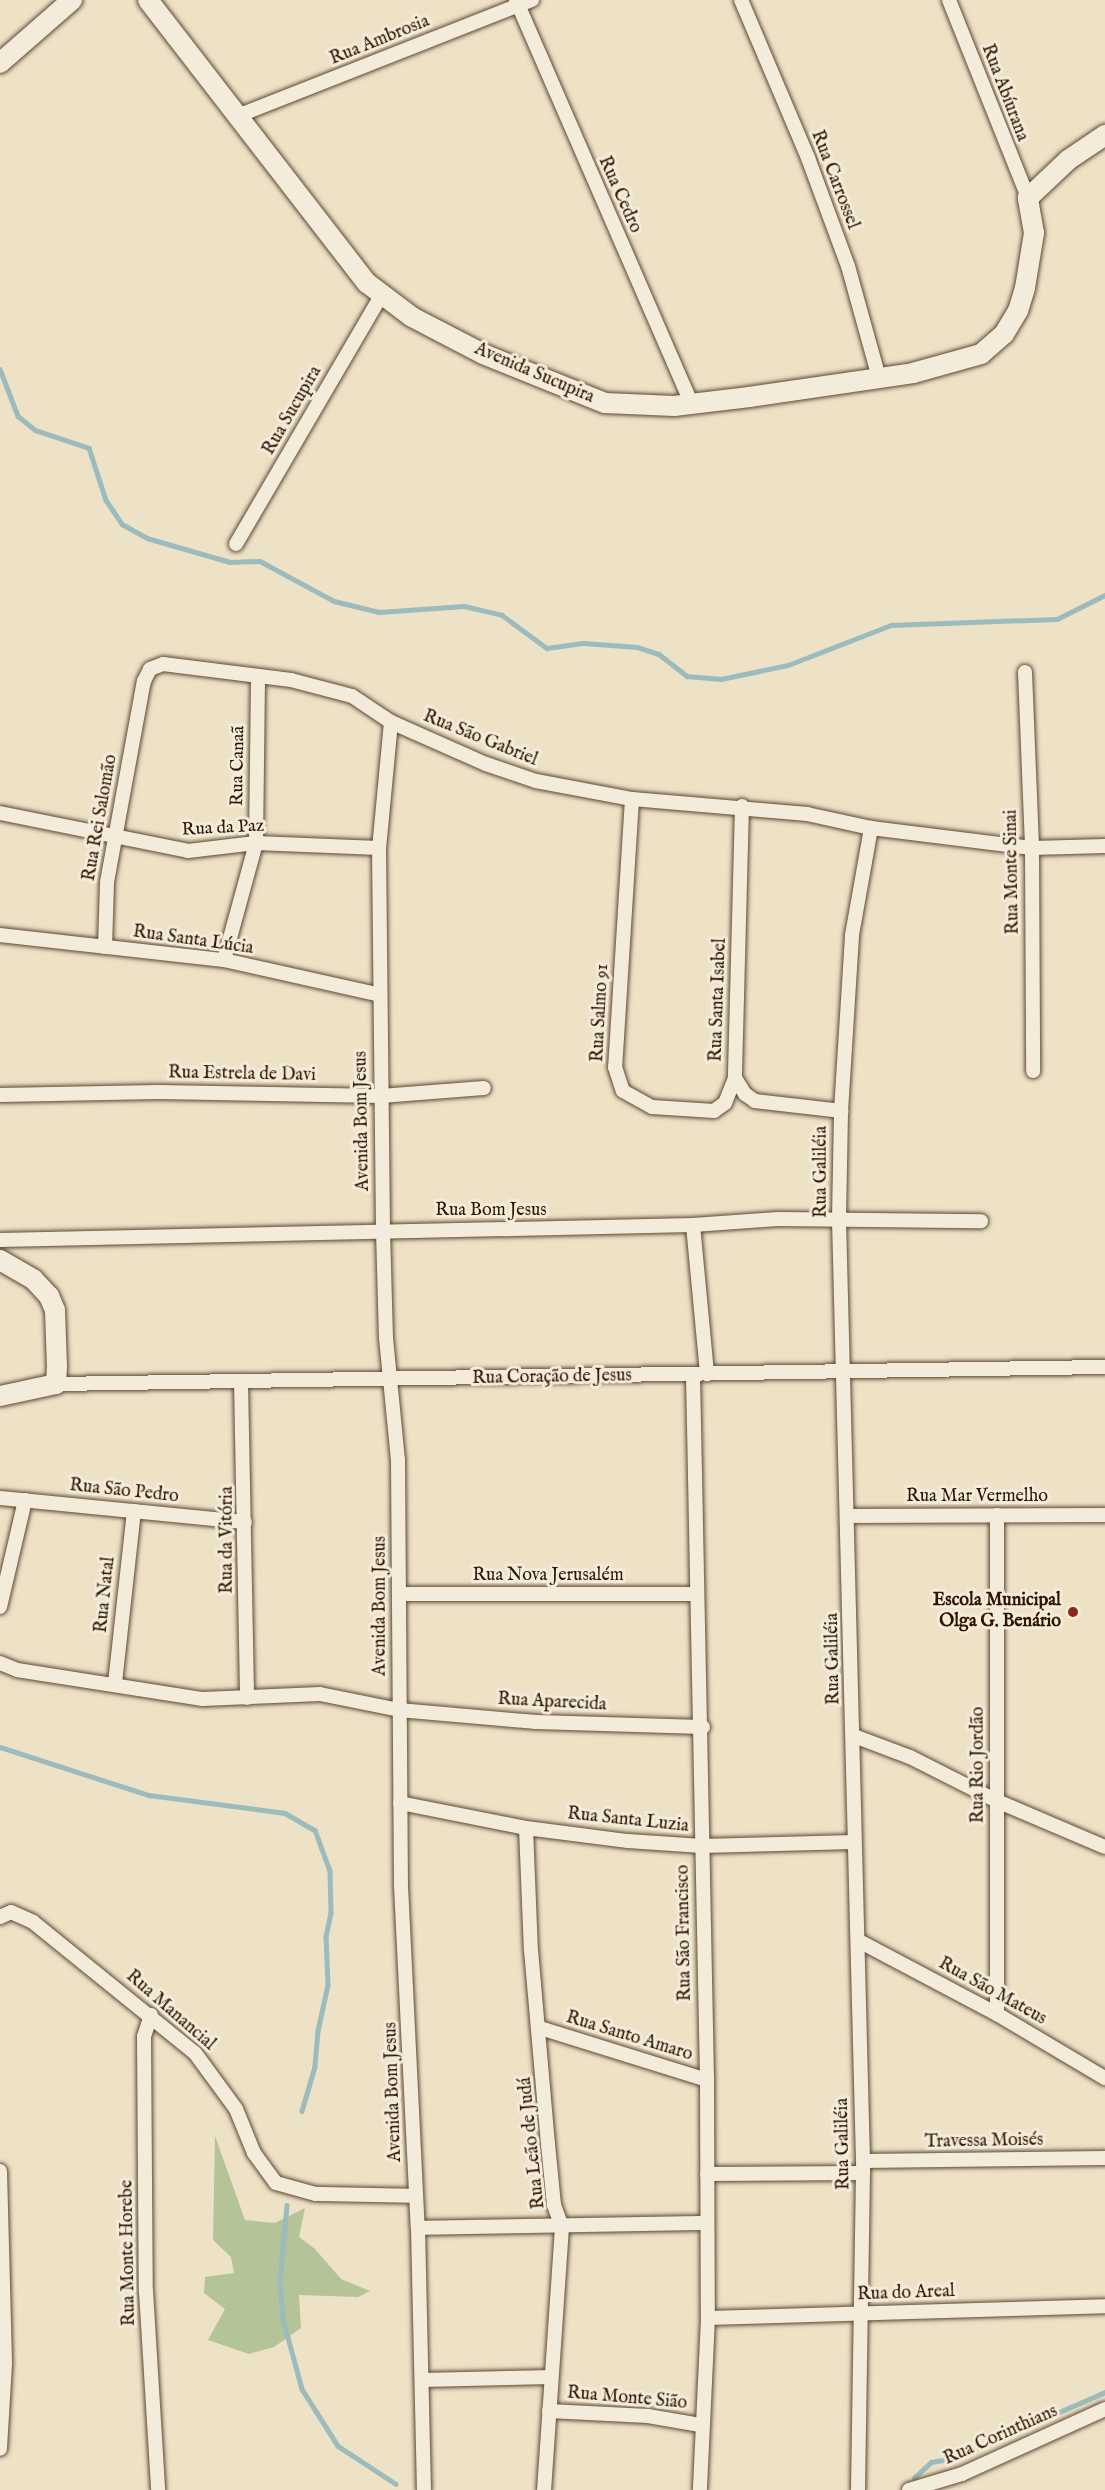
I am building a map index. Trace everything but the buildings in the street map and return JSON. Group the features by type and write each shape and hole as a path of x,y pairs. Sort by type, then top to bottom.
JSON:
{"street":[{"path":"0,63 72,0"},
{"name":"Avenida Sucupira","path":"148,0 240,115 343,256 381,296 412,317 483,354 596,400 640,406 692,404 879,378 981,354 1004,334 1018,311 1032,261 1034,233 1028,198"},
{"name":"Rua Ambrosia","path":"240,115 517,3 532,0"},
{"name":"Rua Carrossel","path":"741,0 812,169 848,266 879,378"},
{"name":"Rua Abíurana","path":"949,0 1028,198"},
{"name":"Rua Cedro","path":"517,3 692,404"},
{"path":"1028,198 1068,160 1105,135"},
{"name":"Rua Sucupira","path":"236,544 381,296"},
{"name":"Rua São Gabriel","path":"142,695 150,669 163,664 291,680 352,696 391,722 486,764 536,781 632,799 742,806 807,814 871,828 1032,848 1105,846"},
{"name":"Rua Monte Sinai","path":"1025,672 1032,848 1033,1071"},
{"name":"Rua Canaã","path":"224,960 256,843 258,676"},
{"name":"Rua Rei Salomão","path":"105,947 106,882 142,695"},
{"name":"Avenida Bom Jesus","path":"391,722 379,848 383,1231 386,1338 392,1380 400,1594 400,1803 418,2228 424,2490"},
{"name":"Rua Salmo 91","path":"632,799 615,1067 623,1091 652,1107 714,1111 725,1103 735,1078"},
{"name":"Rua Santa Isabel","path":"742,806 735,1078 745,1094 755,1101 840,1111"},
{"name":"Rua da Paz","path":"0,813 188,852 256,843 379,848"},
{"name":"Rua Galiléia","path":"858,2490 863,2167 859,1941 854,1842 849,1516 839,1218 840,1111 852,935 871,828"},
{"name":"Rua Santa Lúcia","path":"0,935 224,960 380,995"},
{"name":"Rua Estrela de Davi","path":"0,1095 158,1092 381,1096 484,1088"},
{"name":"Rua Bom Jesus","path":"0,1240 693,1226 839,1218 981,1221"},
{"name":"Rua São Francisco","path":"693,1226 700,1375 695,1594 703,1727 702,1846 707,2080 708,2318 700,2424 700,2490"},
{"path":"0,1260 34,1280 49,1296 57,1330 56,1384"},
{"name":"Rua Coração de Jesus","path":"0,1396 56,1384 1105,1367"},
{"name":"Rua da Vitória","path":"241,1381 247,1698"},
{"name":"Rua São Pedro","path":"0,1498 245,1522"},
{"path":"0,1607 25,1500"},
{"name":"Rua Natal","path":"115,1683 134,1511"},
{"name":"Rua Rio Jordão","path":"997,1515 997,2014"},
{"name":"Rua Mar Vermelho","path":"849,1516 1105,1515"},
{"name":"Rua Nova Jerusalém","path":"400,1594 695,1594"},
{"name":"Rua Aparecida","path":"0,1664 44,1675 115,1683 203,1699 320,1694 399,1710 536,1722 703,1727"},
{"path":"854,1736 910,1757 997,1801 1105,1847"},
{"name":"Rua Santa Luzia","path":"400,1803 526,1828 702,1846 854,1842"},
{"name":"Rua Leão de Judá","path":"526,1828 531,1950 540,2028 554,2205 562,2227 544,2490"},
{"name":"Rua Manancial","path":"0,1917 11,1912 33,1922 151,2015 195,2053 217,2079 236,2109 254,2153 276,2183 316,2194 416,2196"},
{"name":"Rua São Mateus","path":"859,1941 997,2014 1105,2078"},
{"name":"Rua Monte Horebe","path":"151,2015 144,2036 146,2291 158,2490"},
{"name":"Rua Santo Amaro","path":"540,2028 707,2080"},
{"name":"Travessa Moisés","path":"707,2174 1105,2158"},
{"path":"0,2171 2,2364 0,2449"},
{"path":"418,2228 707,2223"},
{"name":"Rua do Areal","path":"708,2318 1105,2306"},
{"name":"Rua Monte Sião","path":"422,2380 551,2377"},
{"name":"Rua Corinthians","path":"909,2490 962,2474 1105,2409"},
{"name":"Rua Monte Sião","path":"549,2411 648,2416 700,2424"}],"green space":[{"path":"215,2136 245,2220 275,2223 305,2208 299,2237 315,2249 341,2279 370,2291 358,2297 299,2295 301,2328 274,2347 249,2354 208,2340 225,2309 204,2293 205,2277 234,2273 231,2257 213,2240"}],"waterway":[{"path":"0,369 18,416 35,430 89,448 106,500 122,524 147,538 230,562 260,561 334,601 379,612 464,606 502,615 547,648 584,643 637,647 659,654 687,676 721,679 788,665 891,625 1057,619 1105,595"},
{"path":"0,1747 149,1795 285,1813 315,1830 330,1871 331,1913 326,1936 328,1985 318,2031 315,2067 302,2111"},
{"path":"287,2205 280,2282 283,2319 302,2389 338,2446 396,2484"},
{"path":"914,2478 931,2462 951,2459 1105,2392"}],"place":[{"name":"Escola Municipal Olga G. Benário","path":"1073,1612"}]}
